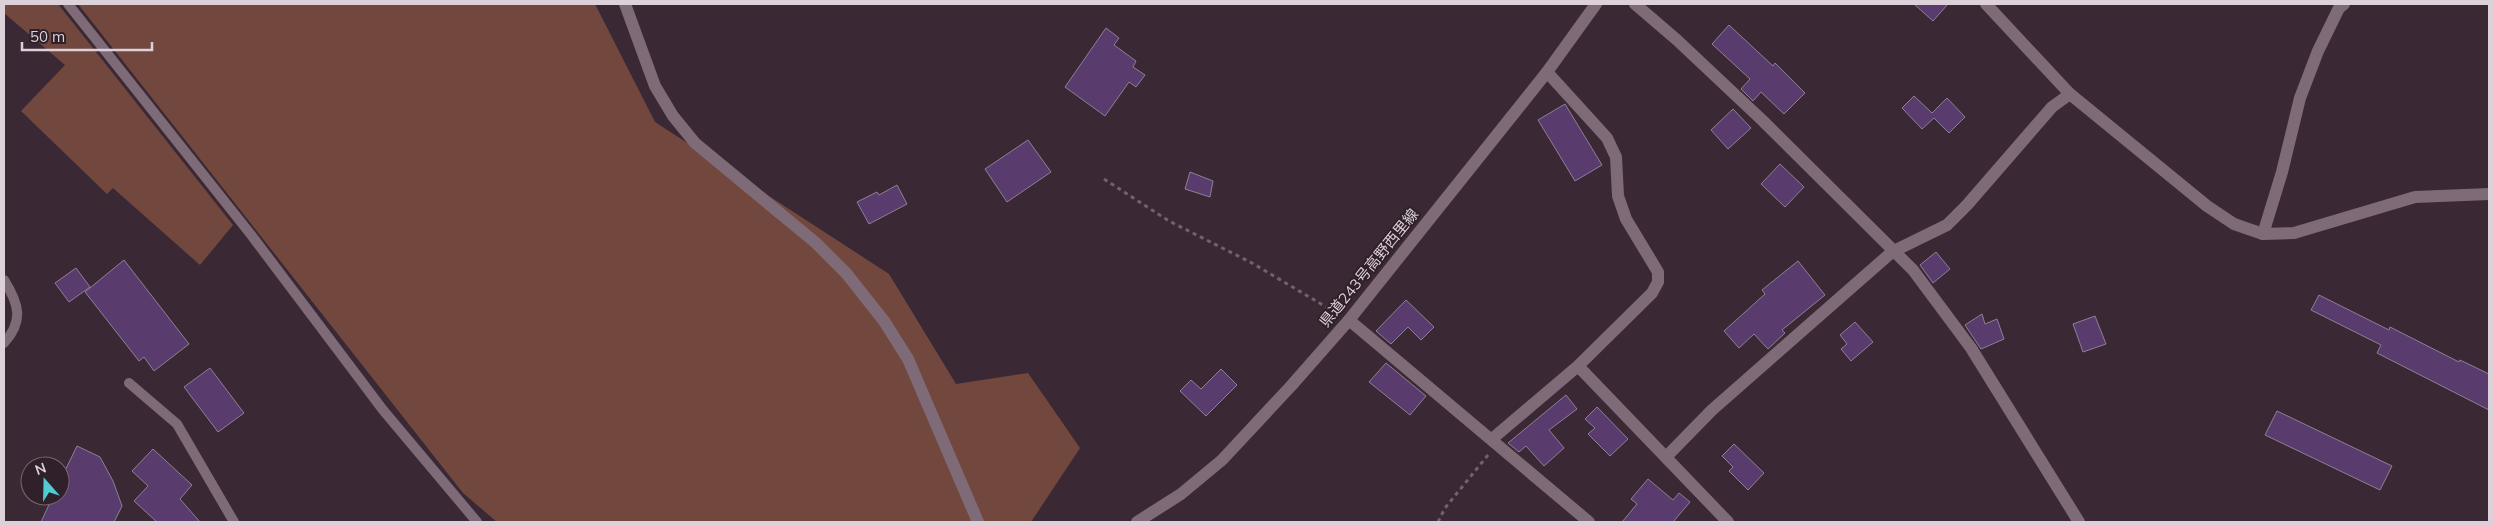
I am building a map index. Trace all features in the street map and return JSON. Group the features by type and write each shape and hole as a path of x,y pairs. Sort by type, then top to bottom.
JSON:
{"street":[{"path":"625,4 655,86 673,116 695,143 816,243 846,273 884,320 908,359 978,522"},
{"name":"県道243号高野西里線","path":"1137,522 1182,494 1222,460 1261,420 1349,320 1547,72 1596,4"},
{"path":"1635,4 1762,120 1892,252 1913,270 1970,348 2079,522"},
{"path":"1986,4 2070,94 2207,206 2234,224 2263,234 2294,233 2414,197 2489,194"},
{"path":"2263,234 2282,172 2300,98 2318,51 2339,8 2344,4"},
{"path":"1495,442 1578,366 1652,293 1658,282 1658,272 1626,219 1618,196 1616,157 1607,138 1547,72"},
{"path":"1666,457 1712,410 1892,252 1946,225 1967,205 2052,107 2070,94"},
{"path":"1349,320 1589,522"},
{"path":"1578,366 1728,522"}],"lane":[{"path":"68,4 252,236 383,410 478,522"},
{"path":"4,280 14,296 18,319 4,344"},
{"path":"129,383 177,424 234,522"}],"path":[{"path":"1104,179 1169,221 1252,263 1349,320"},
{"path":"1438,522 1445,508 1495,442"}],"shaded area":[{"path":"4,4 58,4 233,225 200,265 113,188 107,194 21,111 65,65 4,13"},
{"path":"78,4 595,4 655,122 889,274 956,384 1028,373 1080,448 1031,522 497,522 463,493"}],"building":[{"path":"1914,4 1948,4 1933,21"},
{"path":"1729,25 1773,66 1775,63 1805,93 1784,114 1761,92 1753,101 1741,89 1750,79 1712,44"},
{"path":"1106,28 1119,38 1114,45 1136,61 1133,67 1145,75 1136,87 1129,82 1105,116 1065,87"},
{"path":"1914,96 1932,113 1947,98 1965,117 1949,133 1934,118 1922,129 1902,108"},
{"path":"1565,104 1602,165 1575,181 1538,120"},
{"path":"1733,109 1751,128 1728,149 1711,130"},
{"path":"1028,140 1051,172 1007,202 985,169"},
{"path":"1780,164 1804,187 1785,207 1761,184"},
{"path":"1190,172 1213,181 1210,197 1185,189"},
{"path":"897,185 907,204 869,224 857,202 877,192 879,195"},
{"path":"1936,252 1950,269 1933,283 1920,265"},
{"path":"124,260 189,344 154,371 144,357 139,361 85,292"},
{"path":"1798,261 1825,295 1782,330 1785,333 1768,349 1754,334 1739,348 1724,331 1765,294 1762,290"},
{"path":"76,268 90,287 69,302 55,283"},
{"path":"2319,295 2389,330 2390,327 2459,362 2460,360 2489,374 2489,410 2377,353 2381,345 2311,310"},
{"path":"1406,300 1434,327 1421,340 1408,327 1391,344 1376,331"},
{"path":"1982,314 1985,324 1997,319 2004,339 1981,349 1965,325"},
{"path":"2095,316 2106,344 2083,352 2073,324"},
{"path":"1855,322 1873,342 1851,361 1841,349 1847,344 1840,335"},
{"path":"1386,363 1426,396 1410,415 1369,382"},
{"path":"210,368 244,413 218,432 184,387"},
{"path":"1221,369 1237,385 1206,416 1180,391 1191,380 1201,389"},
{"path":"1566,395 1577,409 1549,430 1564,448 1544,466 1526,446 1519,452 1508,443"},
{"path":"1597,407 1628,439 1610,456 1588,434 1595,428 1585,419"},
{"path":"2277,411 2392,466 2380,490 2265,435"},
{"path":"1734,444 1764,473 1748,490 1729,471 1733,467 1722,456"},
{"path":"77,446 100,457 113,481 122,506 114,522 41,522 48,506 70,506 70,460"},
{"path":"153,449 192,485 180,499 200,522 157,522 134,501 148,486 132,471"},
{"path":"1648,479 1673,500 1679,493 1690,502 1673,522 1622,522 1637,504 1631,499"}]}
